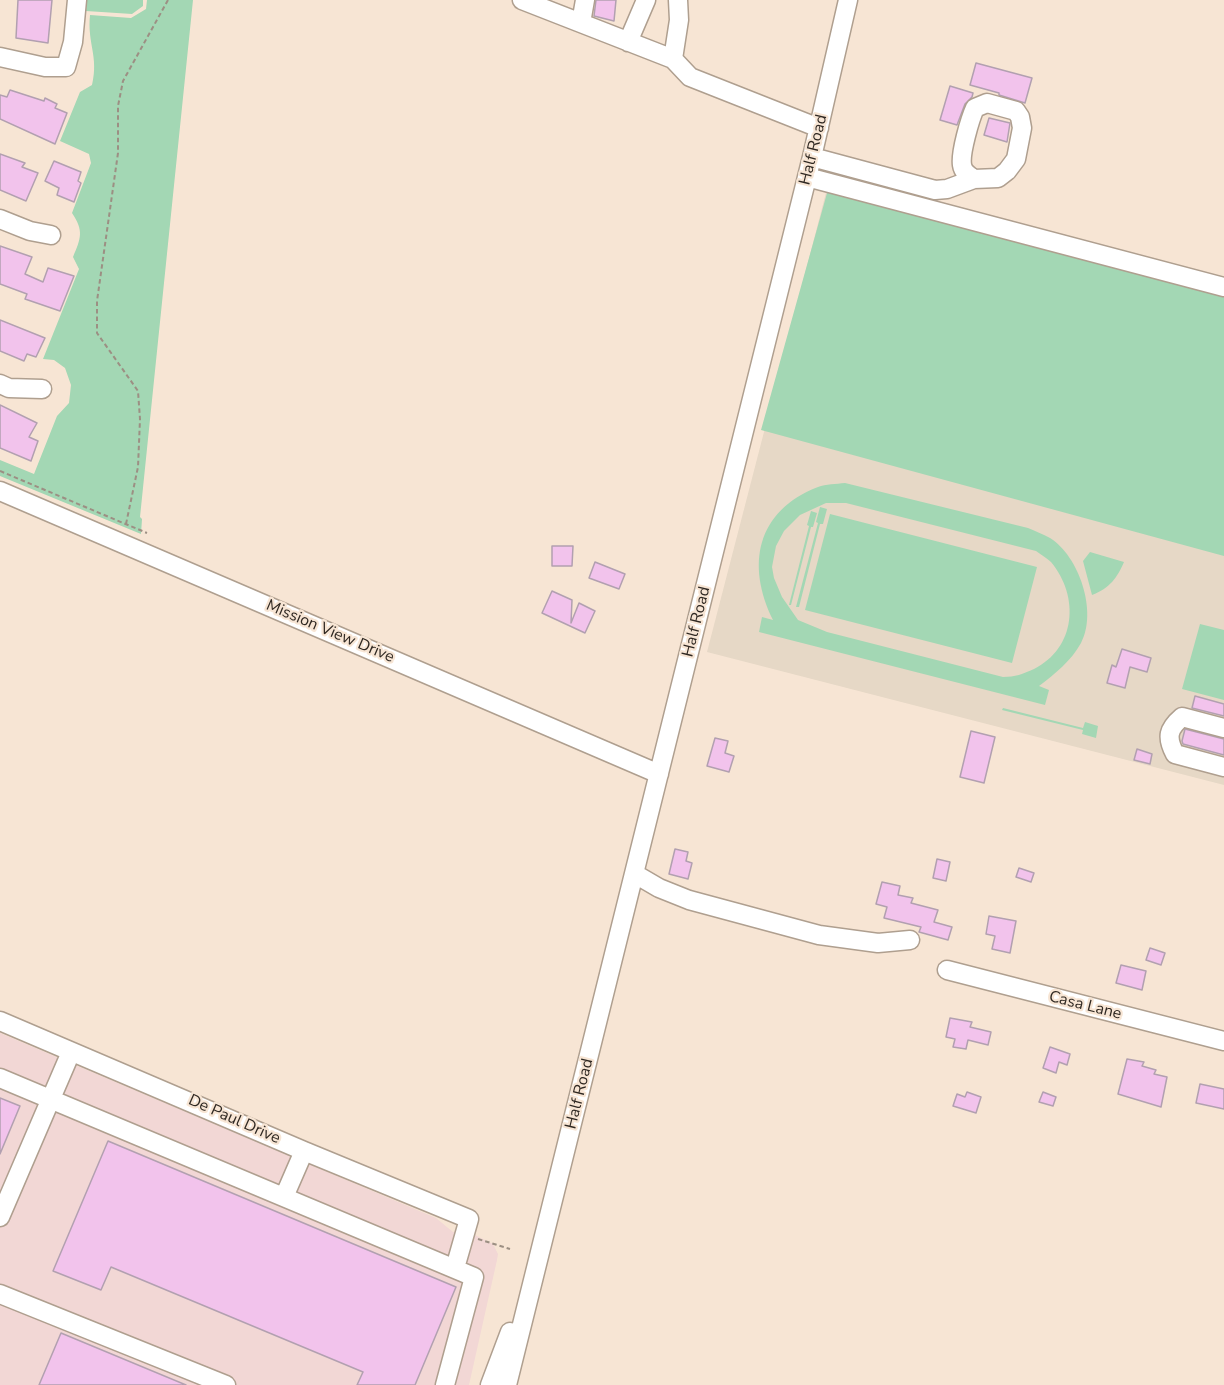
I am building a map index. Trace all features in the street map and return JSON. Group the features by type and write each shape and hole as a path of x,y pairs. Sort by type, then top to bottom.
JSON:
{"street":[{"path":"0,57 45,67 66,67 73,42 76,0"},
{"path":"522,0 673,59 690,77 819,128"},
{"path":"580,23 585,0"},
{"path":"628,42 646,0"},
{"path":"673,59 680,20 678,0"},
{"name":"Half Road","path":"507,1385 812,157 848,0"},
{"path":"812,157 935,190 947,189 974,179"},
{"path":"807,177 1224,287"},
{"path":"0,219 30,231 51,235"},
{"path":"0,384 9,388 42,389"},
{"name":"Mission View Drive","path":"0,491 659,774"},
{"path":"1224,728 1182,717 1173,725 1170,734 1170,744 1175,754 1224,767"},
{"path":"635,874 659,888 689,900 819,935 878,943 910,940"},
{"name":"Casa Lane","path":"947,970 1224,1041"},
{"name":"De Paul Drive","path":"0,1021 469,1219 455,1268"},
{"path":"0,1217 71,1052"},
{"path":"0,1078 474,1277 446,1385"},
{"path":"284,1197 304,1151"},
{"name":"Half Road","path":"490,1385 543,1243"},
{"path":"0,1294 226,1385"}],"path":[{"path":"126,524 138,467 140,419 138,391 97,333 97,301 116,165 118,106 123,81 168,0"},
{"path":"0,471 147,533"},
{"path":"478,1239 510,1249"}],"shaded area":[{"path":"829,181 1224,286 1224,785 707,652"},
{"path":"0,1033 436,1218 453,1232 471,1233 493,1244 498,1254 497,1260 469,1385 0,1385"}],"green space":[{"path":"87,0 143,0 143,6 132,14 86,11"},
{"path":"147,0 193,0 140,517 142,519 141,534 0,476 0,460 34,474 57,416 69,403 71,385 65,368 54,360 43,359 79,269 73,257 80,230 72,213 91,163 89,154 60,141 80,92 92,85 94,58 90,15 131,18 146,9"},
{"path":"829,186 1224,294 1224,556 761,430"},
{"path":"845,483 1028,528 1050,538 1060,546 1077,571 1083,586 1086,601 1086,630 1072,656 1039,686 1049,690 1045,705 759,632 762,617 773,620 760,579 759,560 762,542 769,525 781,510 797,497 821,486","holes":["826,503 846,503 1036,551 1051,562 1066,591 1069,621 1058,648 1048,660 1034,669 1019,675 1003,677 827,632 798,620 782,597 774,578 772,567 776,546 784,531 800,515"]},
{"path":"820,507 827,509 823,524 820,524 799,607 796,607 818,523 816,522"},
{"path":"811,511 817,513 813,527 811,527 791,605 789,605 809,526 807,525"},
{"path":"830,514 1037,567 1012,663 805,610"},
{"path":"1090,552 1124,562 1112,582 1092,595 1083,561"},
{"path":"1200,624 1224,630 1224,700 1182,689"},
{"path":"1003,708 1083,728 1085,722 1098,726 1096,738 1082,734 1083,730 1002,710"}],"building":[{"path":"18,0 52,0 48,43 16,38"},
{"path":"596,0 616,0 614,21 594,16"},
{"path":"976,63 1032,78 1025,103 970,85"},
{"path":"950,86 973,93 965,104 957,125 940,120"},
{"path":"10,90 44,101 45,98 57,104 55,108 67,113 55,144 0,119 0,95 7,97"},
{"path":"989,118 1010,123 1007,142 984,135"},
{"path":"0,154 25,163 22,167 38,173 26,201 0,190"},
{"path":"54,161 81,172 78,181 81,183 74,202 57,195 59,188 45,181"},
{"path":"0,246 32,257 25,274 43,282 48,268 74,276 60,311 25,299 27,294 0,284"},
{"path":"0,320 45,338 36,357 27,354 24,361 0,351"},
{"path":"0,405 37,423 29,437 38,441 31,461 0,448"},
{"path":"552,546 573,546 572,566 552,566"},
{"path":"595,562 625,574 619,589 589,578"},
{"path":"552,591 572,600 571,623 579,603 595,611 585,633 542,613"},
{"path":"1122,649 1151,658 1147,672 1130,667 1125,688 1107,683 1112,665 1116,667"},
{"path":"1195,696 1224,704 1224,716 1192,708"},
{"path":"1185,729 1224,739 1224,755 1183,744"},
{"path":"971,731 995,737 984,783 960,777"},
{"path":"715,738 728,741 725,753 734,756 729,772 707,766"},
{"path":"1137,749 1152,754 1150,764 1134,760"},
{"path":"675,849 688,852 686,861 692,863 688,879 669,874"},
{"path":"937,859 950,862 946,881 933,878"},
{"path":"1019,868 1034,873 1031,882 1016,877"},
{"path":"882,882 900,886 898,895 913,898 911,903 938,910 934,922 952,927 948,940 919,932 921,927 884,918 887,907 876,904"},
{"path":"989,916 1016,921 1010,953 992,949 995,936 986,934"},
{"path":"1150,948 1165,953 1161,965 1146,960"},
{"path":"1121,965 1146,971 1142,990 1116,983"},
{"path":"950,1018 972,1022 970,1027 991,1032 988,1045 968,1040 966,1049 953,1047 955,1039 946,1037"},
{"path":"1050,1047 1070,1054 1067,1065 1059,1062 1056,1073 1043,1068"},
{"path":"1127,1059 1144,1062 1142,1066 1156,1070 1154,1074 1167,1077 1161,1107 1118,1094"},
{"path":"1200,1084 1224,1089 1224,1109 1196,1103"},
{"path":"967,1092 981,1097 976,1113 953,1106 957,1094 965,1097"},
{"path":"1043,1092 1056,1097 1053,1106 1039,1102"},
{"path":"0,1098 20,1106 0,1154"},
{"path":"108,1141 456,1287 415,1385 357,1385 363,1372 111,1267 101,1290 53,1271"},
{"path":"61,1333 186,1385 39,1385"}]}
